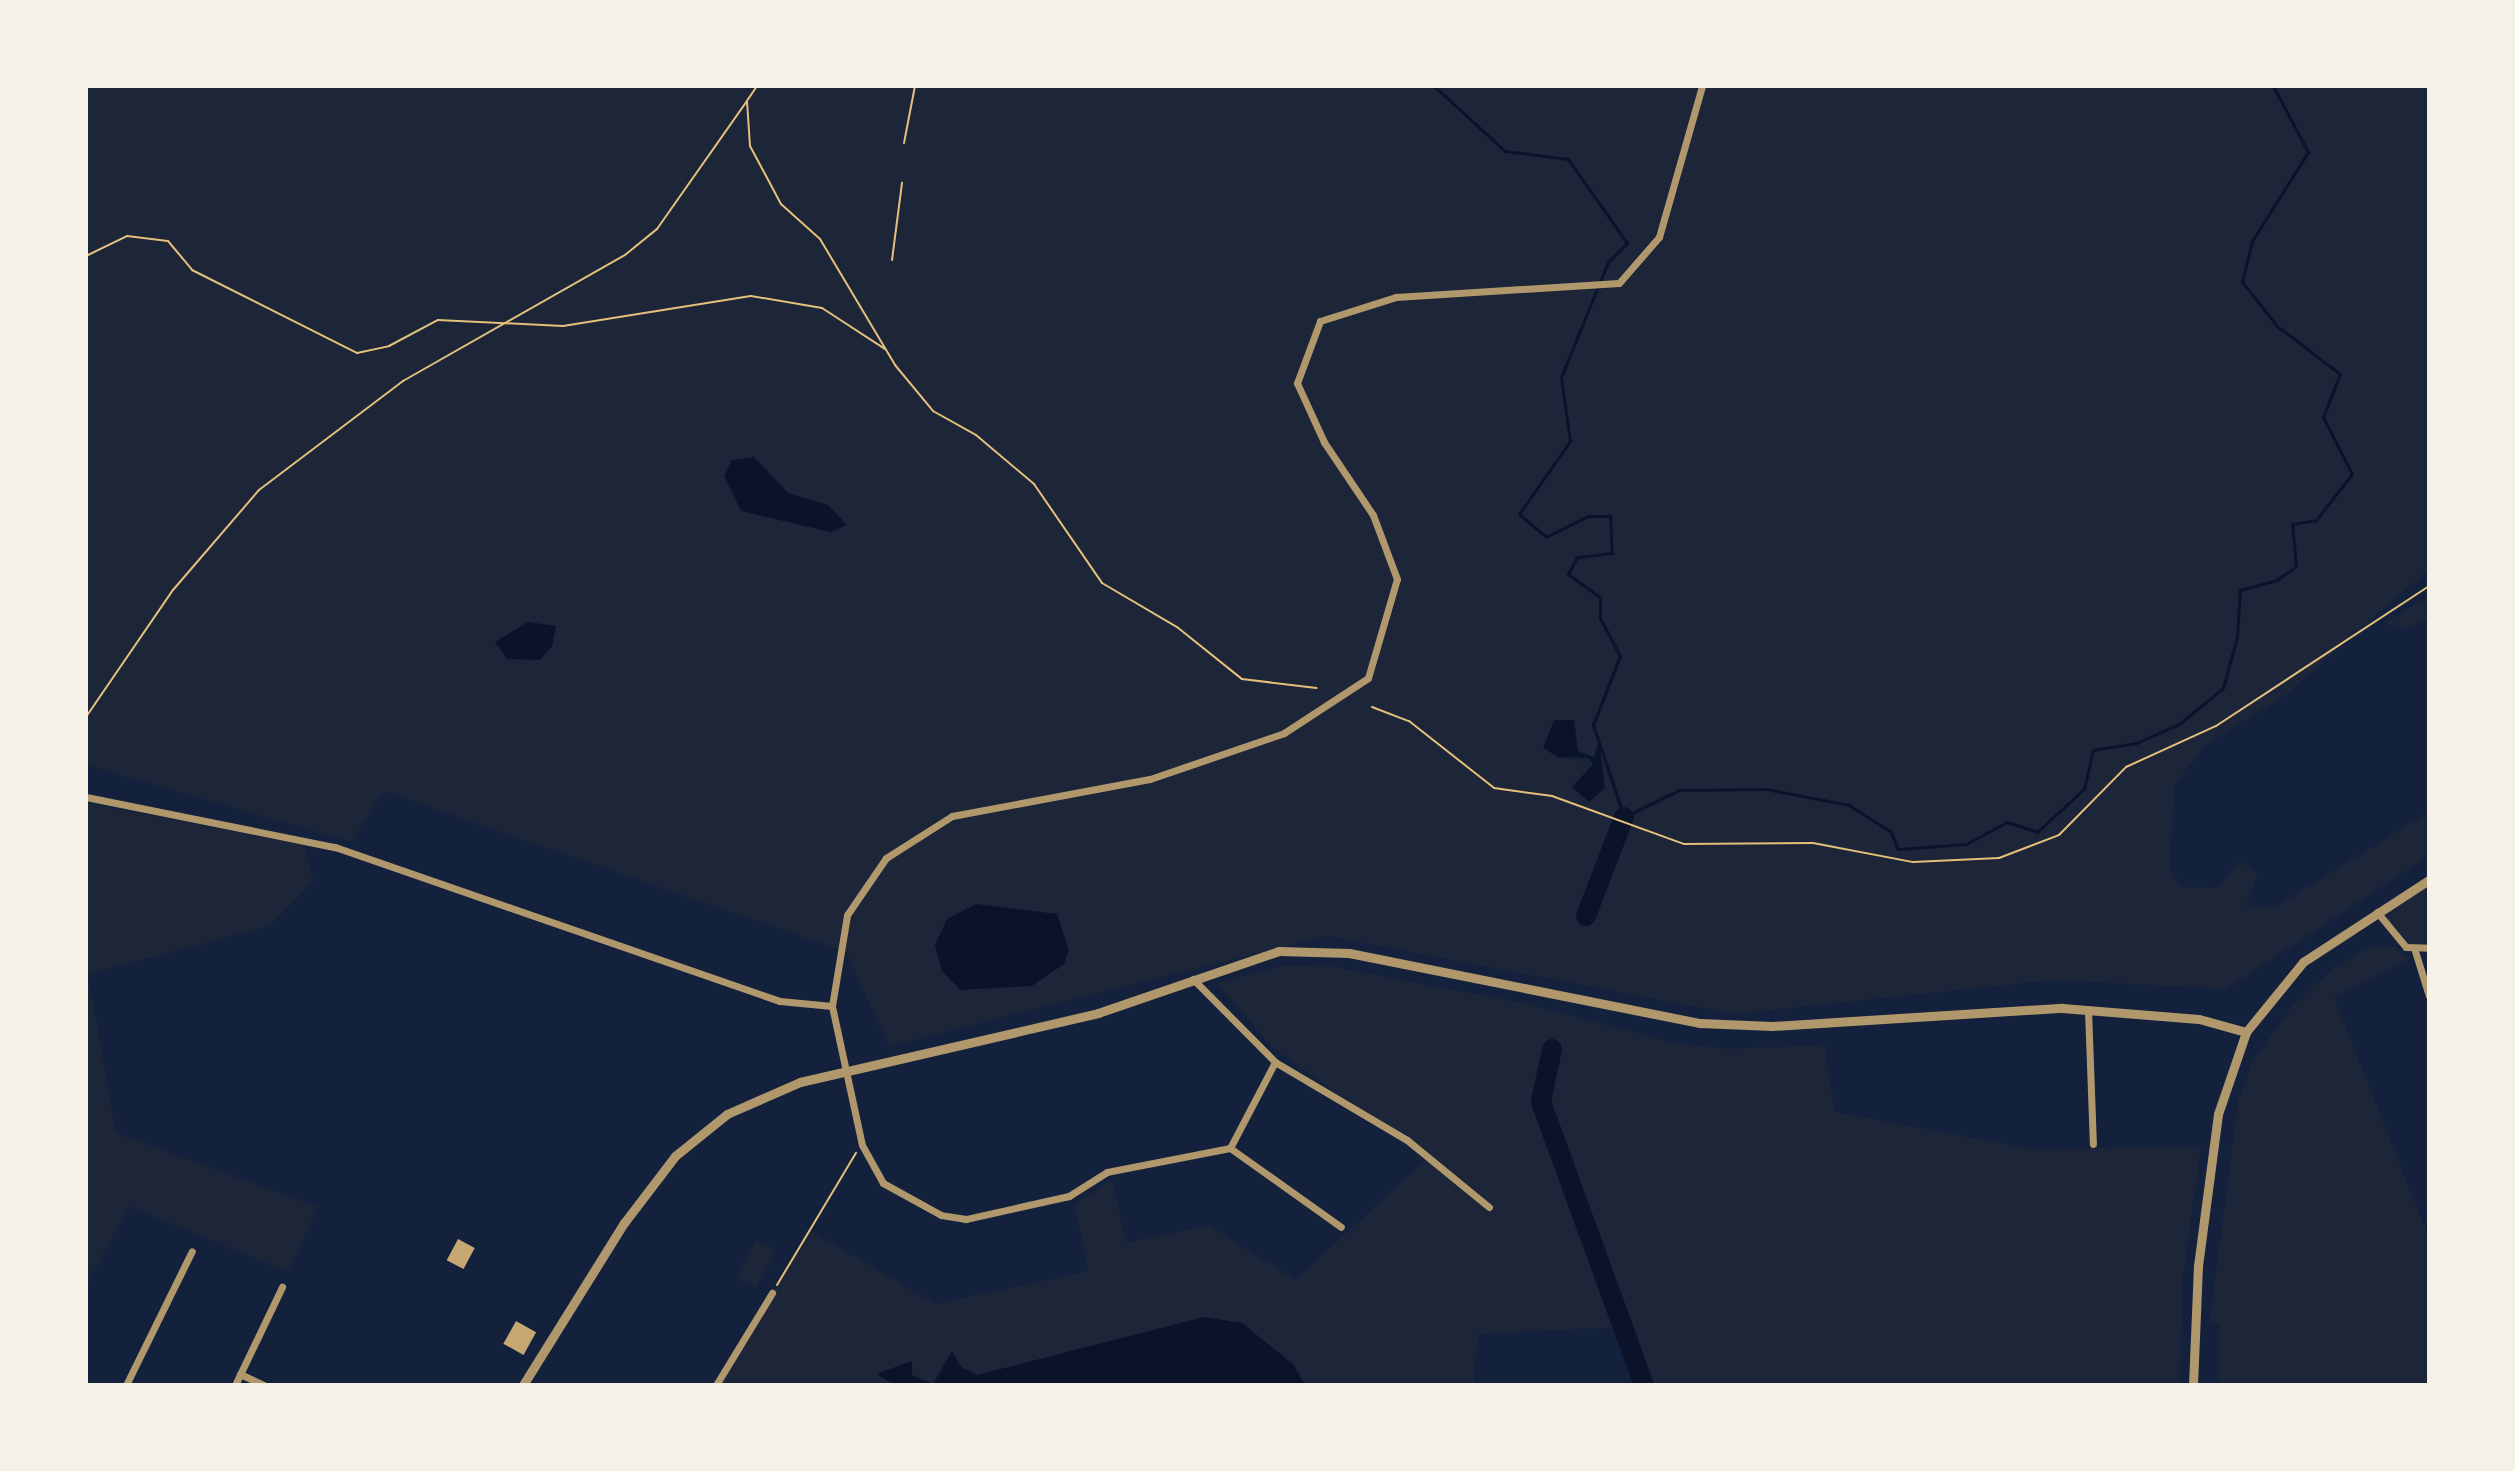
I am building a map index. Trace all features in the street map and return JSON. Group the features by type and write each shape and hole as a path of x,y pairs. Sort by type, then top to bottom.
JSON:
{"street":[{"path":"1341,1227 1230,1148 1107,1172 1069,1196 966,1219 921,1207 883,1183 862,1145 832,1006 847,915 886,858 917,834 952,816 1036,796 1114,790 1269,739 1368,678 1397,579 1373,515 1324,442 1297,383 1320,321 1396,297 1619,283 1659,237 1702,86"},
{"path":"86,794 335,847 780,1001 832,1006"},
{"path":"2193,1385 2218,1114 2246,1032 2303,962 2429,880"},
{"path":"2377,912 2415,951 2429,996"},
{"path":"2415,951 2429,948"},
{"path":"523,1385 574,1296 675,1156 727,1114 845,1070 1098,1013 1192,978 1279,951 1327,951 1608,1009 1742,1026 2088,1010 2199,1019 2246,1032"},
{"path":"1192,978 1275,1062 1407,1140 1489,1207"},
{"path":"2088,1010 2093,1144"},
{"path":"1230,1148 1275,1062"},
{"path":"126,1385 192,1251"},
{"path":"235,1385 282,1287"},
{"path":"716,1385 772,1293"},
{"path":"240,1374 264,1385"}],"path":[{"path":"86,717 173,590 259,490 403,381 513,324 657,229 757,86"},
{"path":"904,143 915,86"},
{"path":"747,101 750,146 781,204 839,266 885,349 933,411 976,435 1034,484 1102,583 1177,627 1242,679 1316,688"},
{"path":"892,260 902,183"},
{"path":"86,256 127,236 168,241 192,270 357,353 389,346 438,320 578,325 675,302 751,296 822,308 885,349"},
{"path":"1372,707 1409,721 1494,788 1552,796 1635,831 1684,844 1813,843 1913,862 2015,853 2059,835 2126,767 2216,726 2429,586"},
{"path":"772,1293 862,1145"}],"shaded area":[{"path":"86,86 2429,86 2429,569 2285,695 2204,746 2174,786 2170,867 2180,887 2218,888 2239,861 2258,874 2245,906 2274,908 2429,812 2429,855 2226,989 2053,980 1734,1014 1327,936 889,1046 846,952 383,791 352,842 86,765","holes":["1574,720 1578,751 1606,765 1558,757"]},
{"path":"754,457 788,493 828,505 847,525 831,532 741,511 724,476 732,460"},
{"path":"2429,596 2429,619 2404,629 2385,623"},
{"path":"528,622 556,626 552,646 540,660 507,659 495,642"},
{"path":"1554,720 1574,720 1578,751 1594,757 1599,741 1605,788 1589,802 1572,787 1593,764 1589,758 1558,757 1543,748"},
{"path":"86,803 304,845 313,881 270,926 88,974 116,1133 318,1207 288,1272 129,1206 86,1286"},
{"path":"2429,880 2429,948 2415,951 2377,912"},
{"path":"976,904 1057,914 1069,950 1064,964 1032,986 960,990 942,971 935,945 947,919"},
{"path":"2372,946 2394,947 2409,960 2334,997 2429,1239 2429,1385 2219,1385 2220,1325 2210,1322 2238,1101 2253,1060 2292,1007 2332,969"},
{"path":"1324,965 1527,1004 1675,1043 1727,1049 1824,1045 1835,1112 2031,1149 2201,1147 2183,1275 2179,1385 1644,1385 1622,1327 1478,1334 1473,1385 716,1385 810,1231 936,1304 1089,1271 1074,1205 1112,1179 1126,1243 1209,1225 1295,1280 1428,1158 1273,1048 1217,983 1281,966"},
{"path":"756,1240 776,1251 756,1288 736,1277"},
{"path":"1204,1317 1242,1323 1293,1364 1305,1385 896,1385 876,1374 912,1361 912,1375 933,1384 952,1351 961,1367 977,1375"}],"building":[{"path":"458,1239 475,1248 464,1269 447,1260"},
{"path":"516,1321 536,1332 524,1355 503,1344"}],"waterway":[{"path":"1181,86 1200,86"},
{"path":"1434,86 1505,151 1568,159 1627,243 1608,262 1561,377 1570,441 1519,514 1546,537 1588,516 1610,516 1612,553 1577,557 1568,574 1600,597 1600,618 1620,656 1593,725 1624,817 1679,790 1766,789 1849,805 1891,832 1898,849 1966,844 2007,822 2037,832 2084,789 2093,750 2136,743 2179,724 2223,688 2237,637 2240,590 2277,580 2296,566 2292,524 2316,520 2352,474 2323,417 2340,374 2277,326 2242,282 2252,241 2308,152 2273,86"},
{"path":"1586,916 1624,817"},
{"path":"1552,1049 1541,1102 1644,1385"}]}
